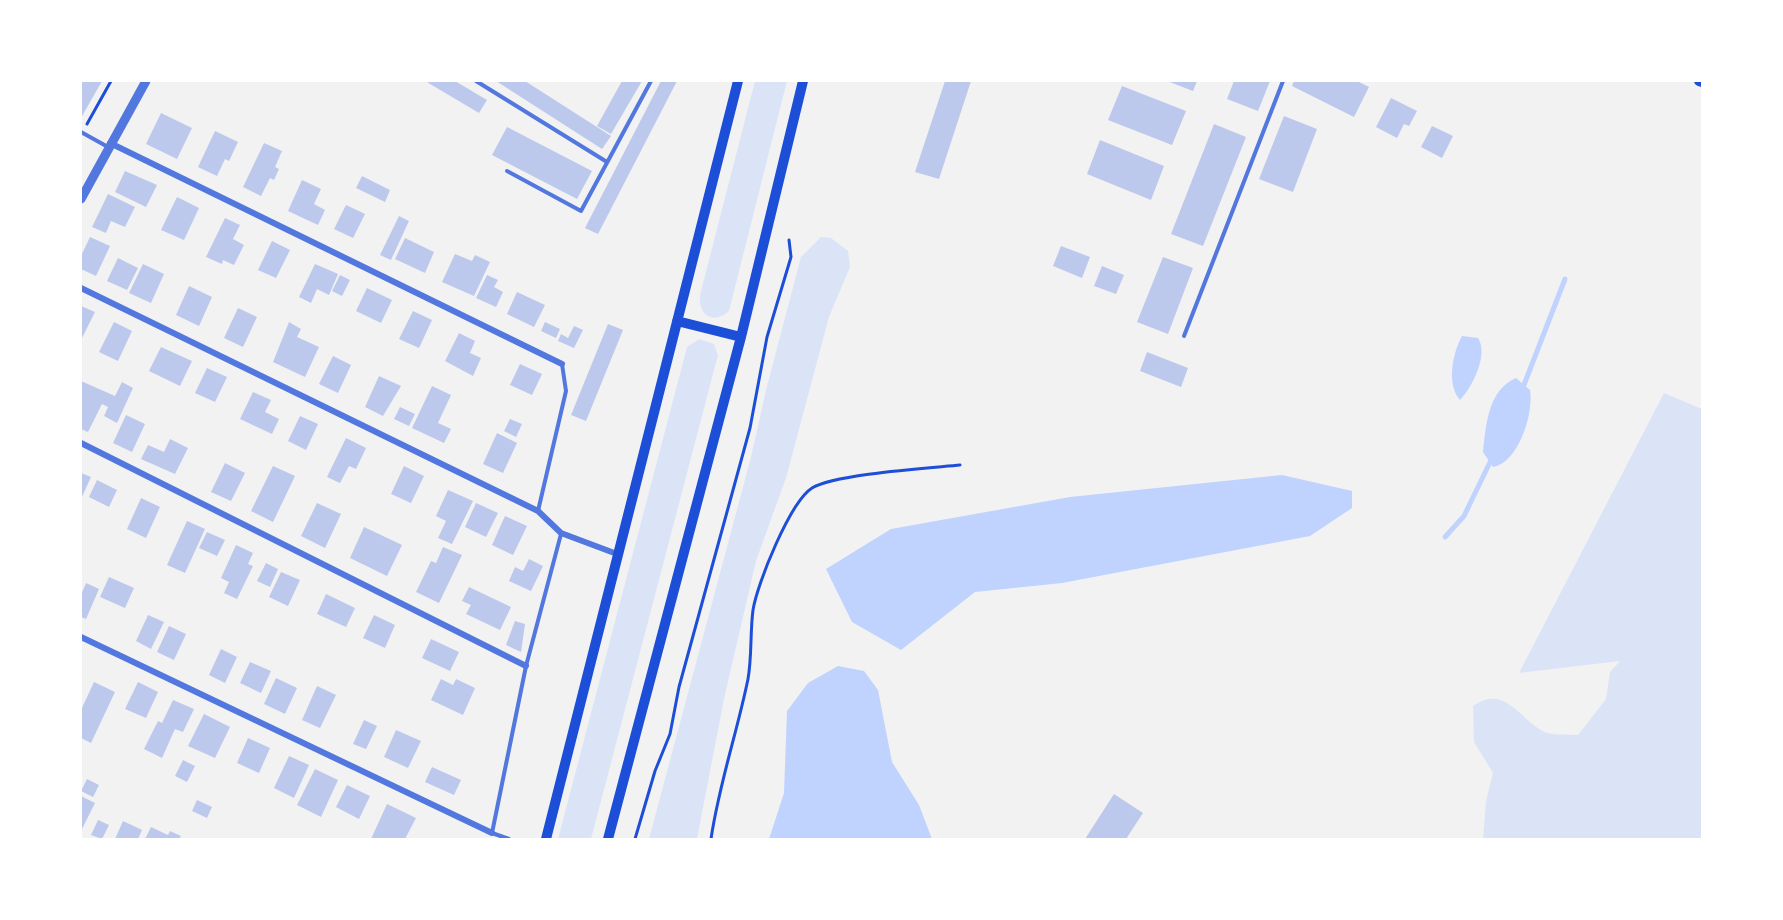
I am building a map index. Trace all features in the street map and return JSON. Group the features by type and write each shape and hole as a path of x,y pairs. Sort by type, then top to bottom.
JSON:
{"main road":[{"path":"546,839 738,81"},
{"path":"608,839 741,337 803,81"},
{"path":"677,321 741,337"}],"street":[{"path":"81,199 146,81"},
{"path":"109,145 562,364"},
{"path":"81,288 538,511 561,534 617,554"},
{"path":"81,443 526,666"},
{"path":"81,637 492,833"}],"lane":[{"path":"476,81 607,162"},
{"path":"507,171 581,211 651,81"},
{"path":"1184,336 1283,81"},
{"path":"81,132 109,145"},
{"path":"538,511 566,391 562,364"},
{"path":"510,839 492,833 526,666 561,534"}],"path":[{"path":"81,132 111,81"},
{"path":"635,839 655,771 670,734 685,665 750,428 767,337 792,251 789,240"},
{"path":"711,839 717,798 748,677 753,608 766,568 796,504 812,488 832,482 960,465"}],"shaded area":[{"path":"755,81 787,81 729,311 712,317 704,313 701,308 700,295"},
{"path":"821,237 831,238 848,251 850,267 829,317 786,478 756,561 724,699 697,839 649,839 751,457 801,257"},
{"path":"699,339 714,344 718,355 591,839 558,839 687,347"},
{"path":"1664,393 1702,409 1702,839 1483,839 1486,801 1493,773 1474,742 1473,706 1484,700 1501,700 1544,732 1578,735 1606,699 1610,672 1620,661 1519,673"}],"water":[{"path":"1462,336 1478,338 1482,353 1478,371 1460,400 1453,386 1452,368"},
{"path":"1516,378 1530,390 1531,400 1527,424 1510,457 1502,464 1493,467 1483,452 1487,420 1499,391"},
{"path":"1282,475 1352,491 1352,508 1310,536 1062,583 975,592 901,650 852,622 826,569 891,529 1070,497"},
{"path":"838,666 864,671 878,690 892,762 919,805 932,839 769,839 784,793 787,711 808,683"}],"building":[{"path":"81,81 102,81 81,118"},
{"path":"425,81 455,81 487,100 479,113"},
{"path":"496,81 525,81 611,136 602,149"},
{"path":"622,81 642,81 611,134 597,126"},
{"path":"661,81 677,81 598,234 585,228"},
{"path":"945,81 971,81 939,179 915,172"},
{"path":"1167,81 1197,81 1193,91"},
{"path":"1234,81 1270,81 1258,111 1227,99"},
{"path":"1294,81 1357,81 1369,87 1354,117 1292,86"},
{"path":"1122,86 1186,111 1172,145 1108,120"},
{"path":"1391,98 1417,111 1409,126 1404,124 1397,138 1376,127"},
{"path":"161,113 192,128 177,159 146,144"},
{"path":"1284,116 1317,129 1293,192 1259,179"},
{"path":"1214,124 1246,137 1203,246 1171,234"},
{"path":"1432,126 1453,136 1442,158 1421,147"},
{"path":"507,127 592,171 577,199 492,155"},
{"path":"215,131 238,142 229,161 225,159 217,176 198,167"},
{"path":"1100,140 1164,166 1151,200 1087,174"},
{"path":"264,143 282,151 275,167 279,169 274,180 270,178 261,196 243,187"},
{"path":"125,171 157,185 146,207 115,192"},
{"path":"362,176 390,190 385,202 356,188"},
{"path":"302,180 321,189 314,204 325,210 318,225 288,211"},
{"path":"108,194 135,207 125,227 111,221 106,233 92,227"},
{"path":"177,197 199,208 184,240 161,230"},
{"path":"346,205 365,214 353,238 334,229"},
{"path":"399,216 409,221 391,260 380,255"},
{"path":"225,218 240,225 233,239 244,245 234,265 223,260 222,264 206,257"},
{"path":"90,237 110,246 96,276 81,269 81,256"},
{"path":"405,238 434,252 425,273 395,259"},
{"path":"272,241 290,250 276,278 258,270"},
{"path":"1061,246 1090,257 1082,278 1053,266"},
{"path":"455,254 472,261 475,255 490,262 474,296 442,282"},
{"path":"1163,257 1193,268 1168,334 1137,322"},
{"path":"118,258 138,268 127,290 107,281"},
{"path":"143,264 164,274 151,303 129,293"},
{"path":"315,264 338,274 329,295 317,289 311,303 299,297"},
{"path":"1102,266 1124,275 1116,294 1094,286"},
{"path":"340,275 350,280 342,296 332,291"},
{"path":"487,275 498,280 494,287 503,292 496,307 476,298"},
{"path":"189,286 212,297 199,326 176,315"},
{"path":"367,288 392,300 381,323 356,311"},
{"path":"517,292 545,305 534,327 507,314"},
{"path":"81,306 95,312 81,340"},
{"path":"238,308 257,317 243,347 224,338"},
{"path":"413,311 432,320 419,348 399,339"},
{"path":"114,322 132,331 118,361 99,352"},
{"path":"289,322 301,329 297,337 319,347 305,377 273,362"},
{"path":"545,322 560,329 556,338 541,331"},
{"path":"608,324 623,330 586,421 571,415"},
{"path":"574,326 583,330 574,348 558,341 561,334 568,338"},
{"path":"459,333 475,341 470,353 481,358 473,376 445,361"},
{"path":"161,347 192,361 180,386 149,371"},
{"path":"1147,352 1188,368 1181,387 1140,371"},
{"path":"333,356 351,365 338,393 319,384"},
{"path":"520,364 542,374 532,395 510,385"},
{"path":"207,368 227,377 215,402 195,393"},
{"path":"379,376 401,386 383,416 365,407"},
{"path":"81,381 115,396 122,382 133,388 117,423 104,416 108,407 102,404 88,432 81,429"},
{"path":"432,386 451,395 438,423 451,429 444,443 412,428"},
{"path":"253,392 271,400 265,412 279,419 272,434 240,419"},
{"path":"400,407 415,414 409,426 394,419"},
{"path":"126,415 145,424 132,452 113,443"},
{"path":"300,416 318,424 306,450 288,441"},
{"path":"510,419 522,424 516,437 504,431"},
{"path":"497,433 517,443 503,473 483,464"},
{"path":"346,438 366,448 356,469 349,466 340,483 327,477"},
{"path":"170,439 188,448 175,474 141,459 148,445 164,452"},
{"path":"225,463 245,473 231,501 211,492"},
{"path":"273,466 295,476 273,522 251,511"},
{"path":"404,466 424,476 411,503 391,494"},
{"path":"81,473 91,477 81,499"},
{"path":"97,480 117,490 109,507 89,497"},
{"path":"448,490 473,501 452,544 438,538 446,521 436,516"},
{"path":"141,498 160,507 146,538 127,529"},
{"path":"317,503 341,514 325,548 301,536"},
{"path":"476,503 498,513 486,537 465,527"},
{"path":"505,516 527,526 513,555 492,545"},
{"path":"187,521 205,529 185,573 167,565"},
{"path":"364,527 402,545 387,576 350,558"},
{"path":"207,532 225,540 217,556 199,548"},
{"path":"236,545 253,553 248,564 253,566 237,599 224,593 229,582 221,578"},
{"path":"443,547 462,555 439,603 416,592 431,561 436,563"},
{"path":"529,559 543,566 531,591 509,581 515,567 523,571"},
{"path":"266,563 278,569 270,587 257,581"},
{"path":"281,572 300,580 288,606 269,597"},
{"path":"109,577 134,588 125,608 100,597"},
{"path":"86,583 99,589 86,619 81,617 81,595"},
{"path":"469,587 511,607 500,630 466,614 471,605 462,601"},
{"path":"326,594 355,608 346,627 317,614"},
{"path":"148,615 164,622 151,649 136,641"},
{"path":"374,615 395,625 385,648 363,638"},
{"path":"515,621 525,624 521,652 506,645"},
{"path":"169,626 186,634 174,660 157,652"},
{"path":"431,639 459,652 450,671 422,658"},
{"path":"221,649 237,657 225,683 209,675"},
{"path":"250,662 271,671 261,693 240,683"},
{"path":"276,678 297,688 285,714 264,704"},
{"path":"441,679 453,685 456,679 475,688 463,715 431,700"},
{"path":"94,682 115,692 91,743 81,738 81,710"},
{"path":"138,682 158,692 146,718 125,709"},
{"path":"317,686 336,695 320,728 302,720"},
{"path":"173,700 194,709 183,732 175,729 162,758 144,749 158,721 162,723"},
{"path":"204,714 230,727 215,758 188,746"},
{"path":"364,720 377,726 366,749 353,744"},
{"path":"396,730 421,741 408,768 384,757"},
{"path":"248,738 270,748 259,773 237,763"},
{"path":"289,756 309,765 294,798 274,788"},
{"path":"183,760 195,766 187,782 175,776"},
{"path":"432,767 461,780 454,795 425,782"},
{"path":"315,769 338,780 321,817 297,805"},
{"path":"87,779 99,785 93,797 81,791"},
{"path":"347,785 370,796 359,819 336,807"},
{"path":"1114,794 1143,813 1126,839 1085,839"},
{"path":"81,796 95,803 81,831"},
{"path":"197,800 212,807 207,818 192,811"},
{"path":"387,804 416,818 405,839 371,839"},
{"path":"98,820 109,825 102,839 91,835"},
{"path":"123,821 142,830 138,839 115,839"},
{"path":"151,827 168,835 170,831 181,836 179,839 145,839"}],"waterway":[{"path":"1522,390 1565,279"},
{"path":"1445,537 1464,516 1493,456"}]}
